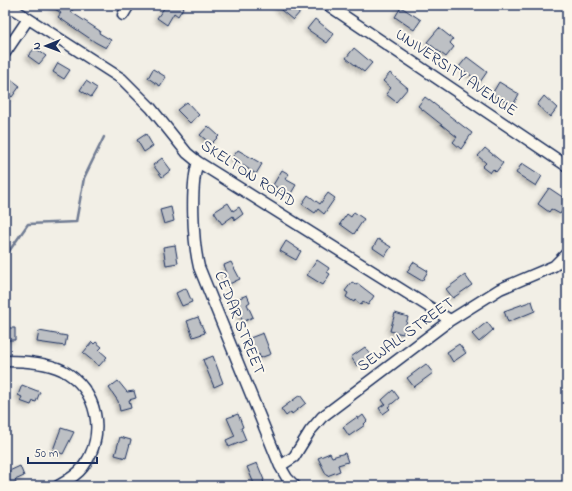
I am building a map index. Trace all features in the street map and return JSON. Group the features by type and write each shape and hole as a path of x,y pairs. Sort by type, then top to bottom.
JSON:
{"street":[{"name":"SKELTON ROAD","path":"7,5 122,79 151,108 187,153 198,162 449,320"},
{"path":"123,15 129,5"},
{"name":"UNIVERSITY AVENUE","path":"328,5 567,166"},
{"path":"5,53 28,19"},
{"name":"CEDAR STREET","path":"198,162 193,181 196,247 199,267 280,466 287,478 295,486"},
{"name":"SEWALL STREET","path":"280,466 294,457 310,431 322,417 449,320 500,289 554,266 567,253"},
{"path":"5,361 31,362 60,369 79,383 92,403 97,428 92,452 80,471 58,486"}],"building":[{"path":"49,5 70,5 74,8 71,12 111,40 106,48 58,17 61,13"},
{"path":"162,5 185,5 178,16 174,13 167,25 157,18 165,7"},
{"path":"275,5 294,5 301,11 293,20"},
{"path":"401,7 421,20 414,30 395,17"},
{"path":"315,19 334,34 327,43 307,29"},
{"path":"439,28 453,39 450,43 454,47 446,57 427,42"},
{"path":"35,48 46,56 39,64 28,56"},
{"path":"354,48 372,63 364,72 346,58"},
{"path":"467,57 487,72 480,82 459,67"},
{"path":"58,63 70,70 64,79 53,72"},
{"path":"153,69 166,77 160,86 148,78"},
{"path":"390,73 408,88 396,102 386,94 391,88 383,81"},
{"path":"12,80 20,86 12,97 5,92"},
{"path":"86,81 97,88 91,97 80,90"},
{"path":"499,82 519,94 513,105 492,94"},
{"path":"544,96 557,108 550,117 537,105"},
{"path":"425,97 472,133 461,149 453,142 457,137 418,106"},
{"path":"187,102 199,115 190,123 177,110"},
{"path":"208,126 219,136 211,144 200,135"},
{"path":"146,134 153,146 144,152 137,140"},
{"path":"485,148 503,163 496,172 493,169 490,173 482,167 486,163 478,156"},
{"path":"238,150 262,164 256,174 232,158"},
{"path":"162,158 171,170 162,177 153,165"},
{"path":"522,163 542,176 536,186 516,173"},
{"path":"282,170 289,174 285,179 296,185 290,195 273,185"},
{"path":"549,188 567,200 567,204 560,214 551,209 549,212 538,204"},
{"path":"328,193 335,198 324,214 318,209 315,213 302,204 308,195 320,204"},
{"path":"228,203 233,211 239,207 243,214 235,220 233,216 222,224 214,212"},
{"path":"171,207 174,221 164,224 160,210"},
{"path":"354,212 364,219 354,234 340,224 347,214 351,217"},
{"path":"378,239 391,247 385,256 373,248"},
{"path":"286,241 301,251 296,260 280,251"},
{"path":"175,245 178,263 166,265 163,247"},
{"path":"317,260 329,268 327,272 330,274 323,285 307,275"},
{"path":"231,262 240,279 227,285 223,275 227,273 224,265"},
{"path":"413,262 428,271 422,281 407,272"},
{"path":"465,275 472,285 453,298 446,289"},
{"path":"352,282 357,285 357,283 374,296 368,305 363,302 361,305 355,300 354,302 346,297 348,293 345,291"},
{"path":"186,288 192,302 182,306 176,293"},
{"path":"247,295 250,302 247,304 253,317 243,322 234,300"},
{"path":"532,301 535,311 508,322 504,311"},
{"path":"395,313 408,317 403,334 390,331"},
{"path":"198,317 205,333 193,337 187,321"},
{"path":"487,322 493,330 479,342 472,334"},
{"path":"5,328 15,328 15,340 5,340"},
{"path":"39,331 67,336 65,346 37,342"},
{"path":"263,333 271,354 260,358 259,354 256,355 250,338"},
{"path":"92,342 94,344 96,342 102,347 99,350 107,357 99,366 83,353"},
{"path":"459,344 466,353 453,362 447,352"},
{"path":"365,347 371,355 357,366 351,357"},
{"path":"213,356 223,383 214,387 203,360"},
{"path":"426,364 433,373 414,387 407,378"},
{"path":"118,381 127,392 134,391 136,398 129,400 131,408 120,411 118,401 109,388"},
{"path":"22,385 40,392 36,402 33,401 31,405 20,401 22,397 18,395"},
{"path":"393,390 399,398 388,407 390,409 383,414 379,408 385,404 382,400"},
{"path":"300,395 306,403 292,414 291,412 286,416 281,409"},
{"path":"238,414 243,427 241,428 246,440 229,447 226,440 235,436 227,418"},
{"path":"363,415 367,421 364,424 365,425 349,436 343,427 357,417 358,419"},
{"path":"61,428 74,432 63,454 53,450"},
{"path":"120,437 131,440 126,458 115,455"},
{"path":"330,453 332,457 345,453 348,462 338,465 340,471 327,476 318,458"},
{"path":"257,463 265,486 255,486 247,467"},
{"path":"20,466 24,476 15,480 16,483 5,486 5,473"}],"waterway":[{"path":"5,257 28,224 76,222 84,178 104,137"}]}
